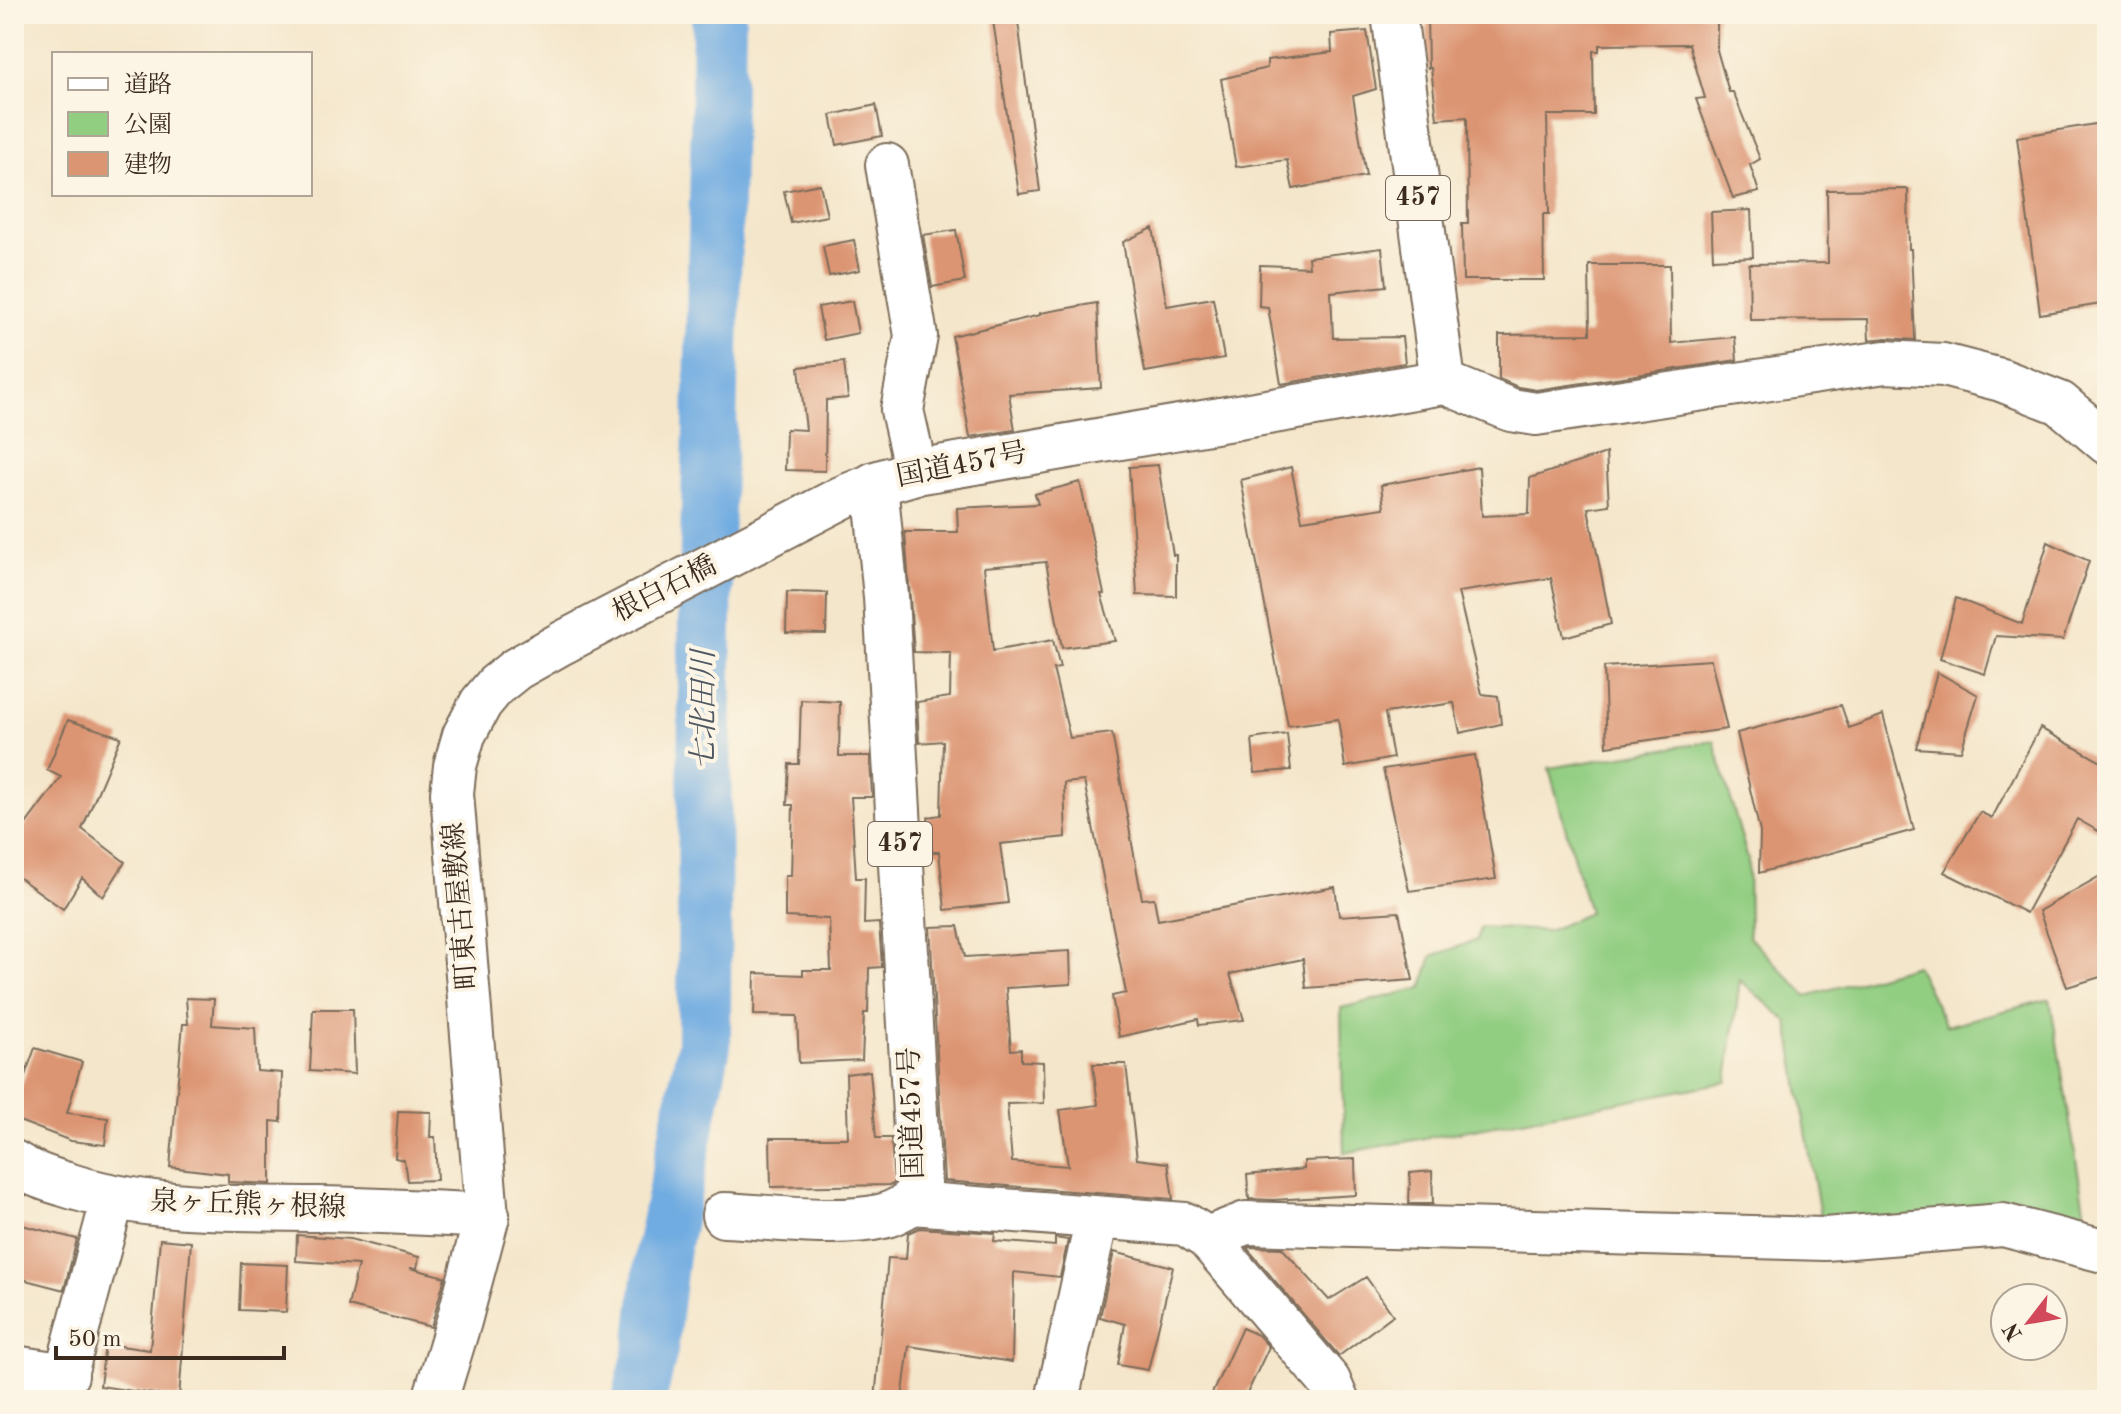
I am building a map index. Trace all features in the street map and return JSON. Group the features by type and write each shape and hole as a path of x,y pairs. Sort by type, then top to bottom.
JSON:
{"main road":[{"name":"457","path":"1394,14 1443,382"},
{"name":"国道457号","path":"724,1215 814,1220 885,1216 912,1203 919,1185 886,597 875,484 916,472 1443,382"},
{"name":"泉ヶ丘熊ヶ根線","path":"14,1163 48,1179 113,1198 176,1205 487,1216"},
{"path":"435,1400 487,1216"}],"street":[{"path":"887,165 916,336 902,410 916,472"},
{"path":"1443,382 1511,410 1536,414 1885,362 1943,365 2001,380 2060,403 2107,443"},
{"name":"根白石橋","path":"562,643 843,497 875,484"},
{"name":"町東古屋敷線","path":"487,1216 452,793 455,766 464,735 481,703 496,685 516,669 562,643"},
{"path":"14,1367 63,1388 113,1198"},
{"path":"912,1203 1185,1224 1207,1238 1329,1381 1337,1400"},
{"path":"1057,1400 1097,1218"},
{"path":"1207,1238 1246,1223 1811,1239 2003,1225 2107,1252"}],"green space":[{"path":"1714,741 1748,860 1749,937 1807,996 1916,965 1946,1026 2050,999 2087,1227 1821,1222 1788,1022 1740,980 1727,1082 1344,1153 1341,1008 1422,988 1432,956 1477,940 1480,927 1548,931 1589,913 1549,768"}],"building":[{"path":"992,14 1017,14 1040,191 1019,194"},
{"path":"1427,14 1717,14 1717,50 1729,92 1733,92 1760,159 1750,165 1759,192 1733,198 1696,99 1705,98 1689,44 1599,45 1599,51 1593,51 1594,115 1547,115 1549,214 1543,214 1544,280 1463,280 1462,224 1468,224 1467,117 1437,119 1431,68 1428,68"},
{"path":"1367,31 1376,89 1353,96 1366,176 1293,189 1287,160 1236,167 1221,79 1267,68 1267,60 1332,52 1331,34"},
{"path":"876,105 882,136 837,145 831,115"},
{"path":"2107,122 2107,303 2040,314 2017,137"},
{"path":"820,184 827,216 791,223 784,191"},
{"path":"1908,189 1915,340 1869,340 1868,319 1750,320 1749,264 1828,263 1827,190"},
{"path":"1751,210 1753,257 1713,259 1711,212"},
{"path":"1153,228 1167,306 1213,298 1224,358 1145,372 1123,242"},
{"path":"956,230 965,281 932,287 923,235"},
{"path":"854,240 860,270 829,276 823,246"},
{"path":"1382,248 1386,286 1331,292 1333,338 1402,337 1405,363 1281,384 1268,307 1259,306 1260,265 1309,267 1308,257"},
{"path":"1589,265 1670,265 1671,343 1735,337 1737,360 1536,390 1499,379 1499,335 1590,334"},
{"path":"852,301 858,333 824,340 818,307"},
{"path":"1097,303 1101,388 1009,394 1015,430 970,437 952,336 1040,313"},
{"path":"844,362 848,398 826,400 825,471 785,470 786,429 806,430 799,367"},
{"path":"1606,453 1609,505 1588,508 1611,624 1564,637 1551,578 1458,592 1482,694 1498,696 1501,724 1460,733 1454,703 1385,713 1393,758 1345,767 1338,719 1288,726 1241,480 1291,467 1302,520 1384,508 1381,485 1479,467 1482,516 1529,514 1530,478"},
{"path":"1158,465 1173,555 1176,555 1176,596 1137,595 1129,467"},
{"path":"1080,482 1104,594 1101,594 1115,641 1062,648 1046,562 984,567 993,651 1053,640 1060,668 1053,669 1070,738 1112,733 1142,899 1154,898 1158,920 1335,887 1339,916 1399,912 1413,980 1306,988 1303,959 1230,974 1244,1020 1199,1025 1198,1019 1119,1037 1112,996 1126,993 1084,781 1064,783 1066,837 1000,844 1008,903 945,910 939,852 932,852 928,817 941,815 943,741 919,743 917,702 950,697 951,653 914,652 905,532 958,532 957,508 1038,504 1035,494"},
{"path":"2048,542 2089,561 2063,640 1996,636 1985,674 1940,659 1956,598 2022,624"},
{"path":"787,592 827,593 826,634 786,633"},
{"path":"1711,660 1727,729 1607,746 1604,667"},
{"path":"1937,672 1978,695 1961,751 1916,748"},
{"path":"801,700 840,702 839,756 870,756 872,797 851,797 856,878 865,878 864,924 879,923 882,967 869,968 868,1013 864,1013 862,1060 799,1063 797,1016 754,1015 755,973 803,975 803,970 831,970 829,919 785,917 785,876 791,876 793,805 787,805 789,764 799,764"},
{"path":"1841,705 1849,728 1883,715 1914,830 1759,873 1760,832 1737,733"},
{"path":"68,720 121,737 82,829 125,862 103,897 82,878 63,909 14,874 14,840 61,777 47,770"},
{"path":"2040,728 2107,765 2107,836 2077,819 2026,913 1944,872 1980,812 1992,818"},
{"path":"1287,734 1291,770 1255,773 1252,739"},
{"path":"1475,755 1496,879 1409,891 1383,769"},
{"path":"2107,872 2107,975 2067,987 2039,911"},
{"path":"958,926 965,957 1070,951 1071,984 1006,988 1011,1050 1021,1049 1021,1061 1043,1062 1044,1103 1007,1104 1012,1162 1068,1166 1060,1110 1098,1105 1093,1064 1126,1064 1137,1159 1168,1163 1173,1199 944,1181 930,927"},
{"path":"186,998 214,999 212,1025 255,1028 257,1071 282,1073 281,1122 271,1121 271,1184 228,1182 228,1174 170,1167 183,1024 188,1024"},
{"path":"313,1009 353,1009 355,1074 310,1071"},
{"path":"35,1048 82,1062 67,1113 108,1118 105,1145 71,1141 14,1119 14,1106"},
{"path":"870,1071 876,1138 891,1138 892,1185 771,1187 770,1138 848,1138 846,1074"},
{"path":"398,1111 431,1112 430,1137 435,1137 437,1180 407,1181 404,1160 395,1158"},
{"path":"1355,1159 1356,1195 1249,1199 1247,1175 1304,1169 1304,1161"},
{"path":"1432,1171 1433,1204 1409,1204 1410,1173"},
{"path":"14,1223 77,1239 64,1290 14,1277"},
{"path":"919,1228 995,1233 994,1241 1055,1246 1055,1238 1068,1240 1060,1277 1014,1272 1012,1362 909,1346 902,1400 875,1400 888,1258 906,1259 908,1233"},
{"path":"297,1235 350,1239 419,1257 417,1268 410,1268 445,1277 431,1327 348,1306 358,1265 296,1261"},
{"path":"160,1239 191,1242 179,1398 100,1386 105,1344 150,1350"},
{"path":"1247,1248 1282,1248 1329,1300 1366,1277 1393,1315 1339,1356"},
{"path":"1114,1252 1173,1267 1148,1370 1118,1365 1125,1324 1100,1317"},
{"path":"241,1263 288,1265 286,1312 239,1310"},
{"path":"1242,1328 1258,1335 1269,1347 1244,1400 1209,1400"}],"waterway":[{"name":"七北田川","path":"639,1400 651,1349 662,1254 704,1045 705,619 719,14"}]}
